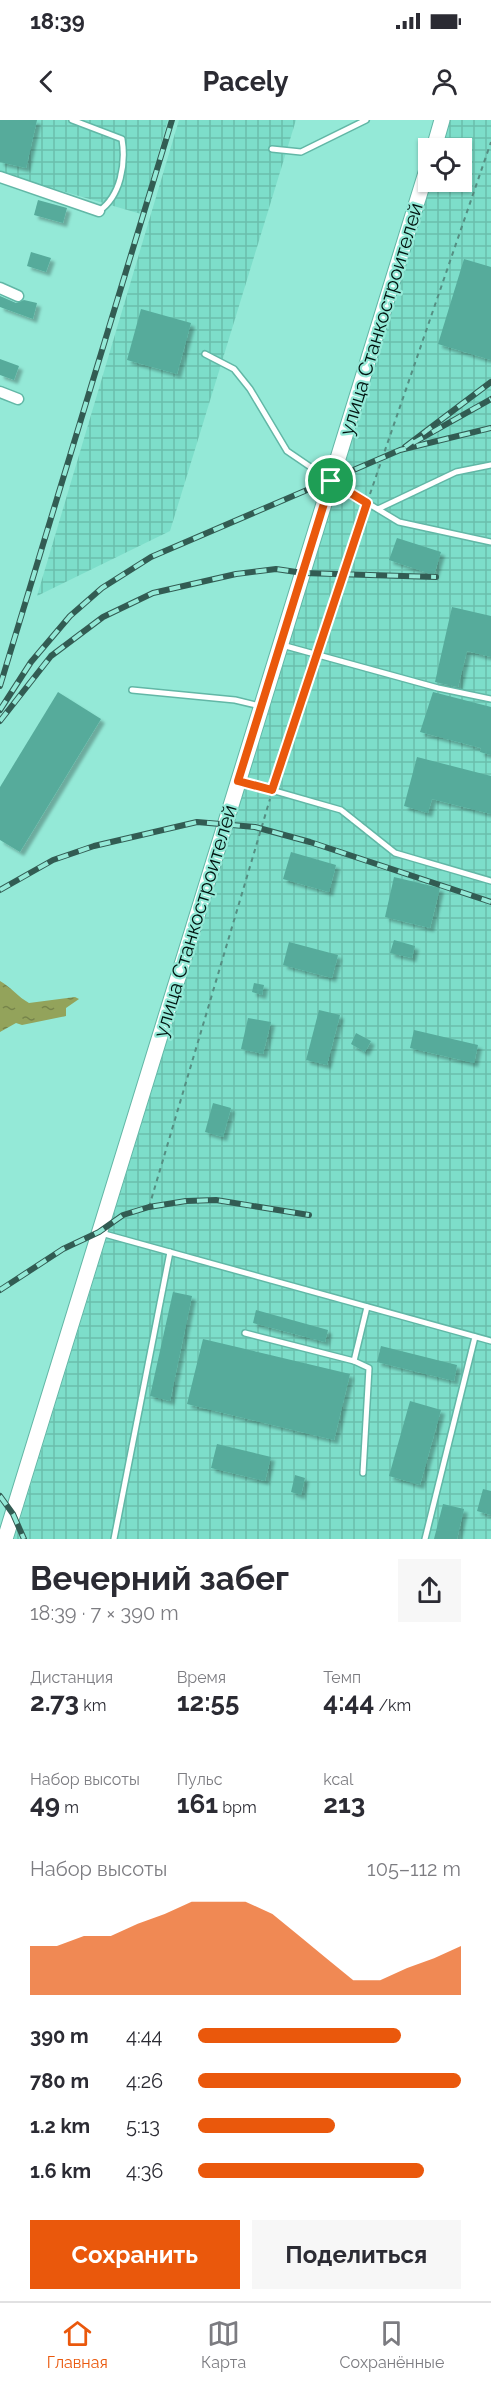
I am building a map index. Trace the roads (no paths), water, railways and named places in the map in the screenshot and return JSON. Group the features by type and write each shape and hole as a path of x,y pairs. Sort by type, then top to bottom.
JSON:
{"main road":[{"path":"437,138 442,120"},
{"name":"улица Станкостроителей","path":"5,1539 420,192"}],"street":[{"path":"0,177 99,211"},
{"path":"0,288 18,296"},
{"path":"0,392 18,399"}],"lane":[{"path":"72,120 122,139 125,156 114,196 99,211"},
{"path":"272,149 301,152 366,120"},
{"path":"204,354 234,369 250,389 287,451 331,481 399,522 491,542"},
{"path":"378,510 456,472 491,465"},
{"path":"280,644 438,688 491,699"},
{"path":"132,690 235,700 261,706"},
{"path":"238,781 341,810 395,853 491,881"},
{"path":"99,1232 491,1341"},
{"path":"114,1539 170,1252"},
{"path":"354,1361 367,1307"},
{"path":"244,1333 354,1361 369,1368 363,1473"},
{"path":"425,1539 475,1337"}],"water":[{"path":"0,981 29,1003 75,997 79,999 66,1008 66,1016 22,1025 16,1023 0,1032"}],"railway":[{"path":"0,686 172,120"},
{"path":"405,447 491,382"},
{"path":"413,443 491,399"},
{"path":"0,710 31,662 70,616 102,588 151,557 400,450 491,428"},
{"path":"0,721 51,656 103,617 153,593 236,574 276,569 303,573 436,577"},
{"path":"0,890 53,860 94,846 197,822 255,827 310,842 491,902"},
{"path":"0,1290 63,1249 99,1232 123,1215 149,1207 186,1201 216,1200 309,1215"},
{"path":"0,1496 13,1514 24,1539"}]}
